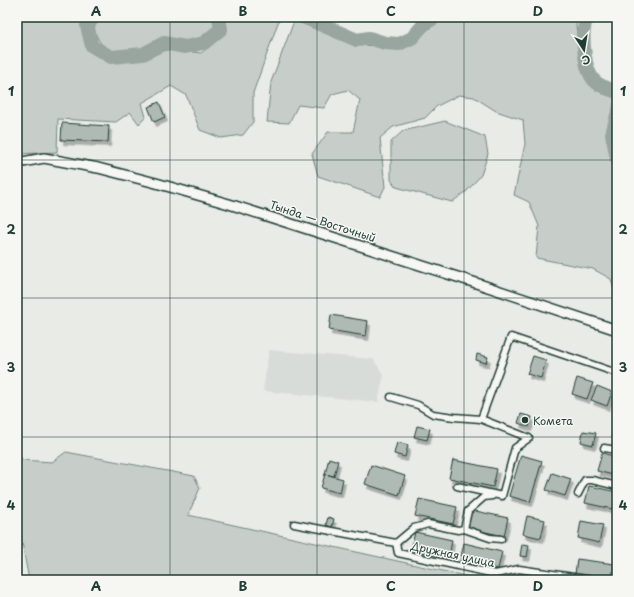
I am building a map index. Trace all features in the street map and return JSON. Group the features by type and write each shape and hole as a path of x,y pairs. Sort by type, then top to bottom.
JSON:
{"street":[{"name":"Тында — Восточный","path":"17,163 44,158 98,168 163,185 251,211 617,330"},
{"path":"481,419 511,337 617,373"},
{"path":"391,397 418,405 433,414 481,419 529,438 515,448 502,496"},
{"path":"604,448 617,450"},
{"path":"578,494 585,480 592,480 617,486"},
{"path":"457,486 502,496"},
{"path":"464,529 468,510 473,505 484,496 502,496"},
{"name":"Дружная улица","path":"294,524 396,543 398,553 495,574 519,569 594,580"},
{"path":"396,543 414,528 428,524 458,530 464,529 490,538 501,540"}],"shaded area":[{"path":"17,17 87,17 85,19 83,30 85,38 92,51 104,59 122,61 144,58 170,49 201,53 217,40 224,31 223,17 280,17 253,93 253,122 243,135 221,138 200,130 186,95 171,86 142,103 146,117 139,124 130,112 116,122 58,119 57,152 17,154"},
{"path":"99,17 216,17 217,22 211,32 199,40 186,44 176,40 164,41 142,51 109,53 96,36 95,26"},
{"path":"446,17 580,17 576,25 578,46 586,76 601,93 615,98 607,139 617,181 617,301 611,279 593,269 536,258 539,226 529,202 514,195 525,144 523,120 496,111 474,97 459,95 437,106 425,118 393,127 380,138 385,187 380,197 318,176 312,154 328,132 353,132 360,100 348,90 332,94 324,108 298,105 289,123 267,122 271,82 294,21 322,30 358,45 401,47 415,41 437,22"},
{"path":"445,121 485,137 488,154 481,175 467,191 452,202 396,187 391,180 391,142 403,131"},
{"path":"269,350 373,359 384,375 378,402 263,391"},
{"path":"17,449 22,460 52,462 66,452 194,476 200,488 188,515 484,580 29,580 17,516"}],"building":[{"path":"159,102 165,117 154,122 148,107"},
{"path":"62,123 109,126 108,142 61,140"},
{"path":"331,315 368,321 366,336 329,330"},
{"path":"477,354 488,357 486,363 476,360"},
{"path":"533,356 546,360 541,378 527,374"},
{"path":"577,378 593,383 587,399 572,394"},
{"path":"597,386 612,392 607,406 591,400"},
{"name":"Комета","path":"521,414 532,417 529,427 518,423"},
{"path":"617,422 617,438 612,437"},
{"path":"417,426 430,429 427,440 414,437"},
{"path":"583,431 596,433 593,445 581,442"},
{"path":"397,442 408,445 405,457 394,454"},
{"path":"602,453 617,457 617,476 597,471"},
{"path":"521,455 542,461 530,502 509,496"},
{"path":"329,458 338,461 334,476 325,474"},
{"path":"453,460 497,469 493,487 449,478"},
{"path":"371,465 405,476 399,495 365,484"},
{"path":"552,473 571,479 565,496 546,490"},
{"path":"325,474 343,479 340,493 321,488"},
{"path":"589,486 617,492 617,510 585,503"},
{"path":"419,499 457,507 453,524 415,516"},
{"path":"471,510 508,518 504,536 467,528"},
{"path":"527,516 545,520 541,538 523,534"},
{"path":"328,517 334,519 332,527 326,525"},
{"path":"581,521 603,525 599,543 578,538"},
{"path":"415,532 452,540 449,558 411,550"},
{"path":"464,543 502,552 498,569 460,561"},
{"path":"522,544 529,545 527,557 520,556"},
{"path":"577,559 614,564 612,579 575,574"}],"waterway":[{"path":"94,17 87,26 92,46 111,57 143,54 164,43 185,47 204,43 221,29 219,17"},
{"path":"303,17 357,40 369,38 385,43 399,44 412,38 424,24 436,17"},
{"path":"588,17 584,29 584,46 586,63 591,76 593,80 602,86 617,92"},
{"path":"617,115 612,134 617,159"}],"place":[{"name":"Комета","path":"525,420"}]}
